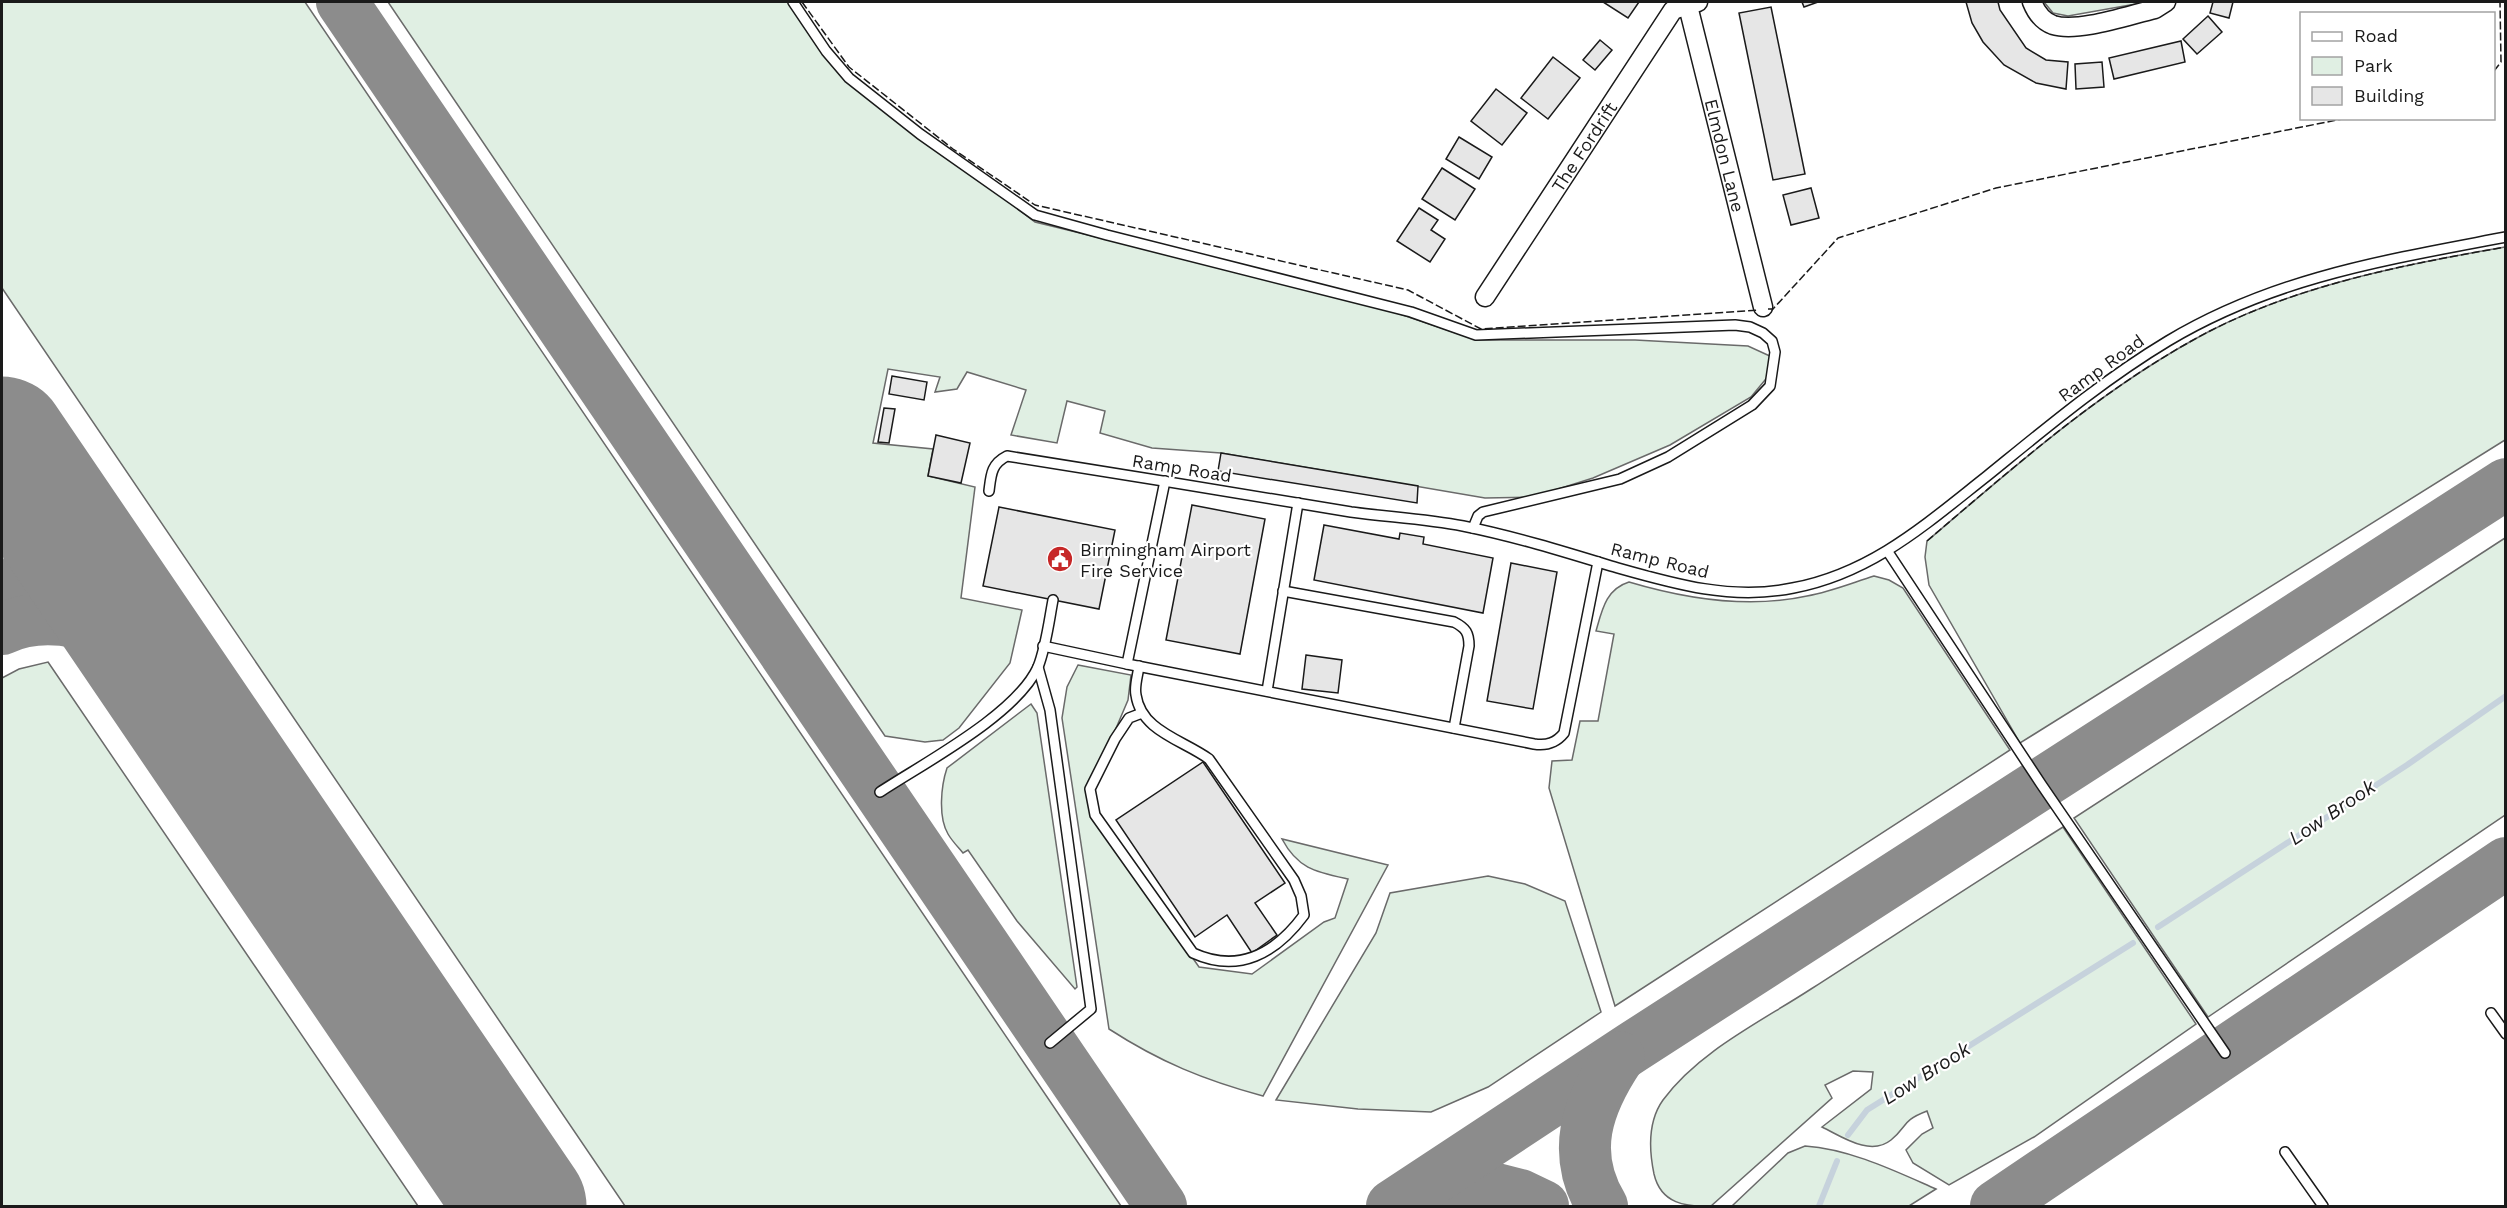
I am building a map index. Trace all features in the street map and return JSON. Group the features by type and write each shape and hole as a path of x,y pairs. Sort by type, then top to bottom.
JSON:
{"street":[{"path":"2032,2 2038,14 2052,25 2072,27 2154,9 2166,2"},
{"name":"The Fordrift","path":"1485,297 1673,10 1691,3"},
{"name":"Elmdon Lane","path":"1691,3 1763,307"}],"lane":[{"path":"793,2 826,51 849,78 1012,201 1035,214 1107,235 1411,312 1476,335 1736,325 1750,327 1763,333 1772,341 1775,352 1770,387 1764,395 1743,411 1668,457 1630,475 1571,492 1483,512 1478,516 1473,528"},
{"name":"Ramp Road","path":"989,491 992,469 998,461 1007,456 1298,503 1473,528 1705,591 1753,593 1794,588 1835,576 1888,552 1931,521 2106,381 2169,340 2240,303 2311,279 2380,261 2505,237"},
{"path":"1127,664 1165,481"},
{"path":"1267,691 1298,503"},
{"path":"1888,552 2047,793 2224,1053"},
{"path":"1043,646 1543,745 1558,740 1564,733 1598,562"},
{"path":"1283,591 1454,622 1464,627 1469,635 1469,646 1454,728"},
{"path":"880,792 993,718 1021,692 1038,667 1053,600"},
{"path":"1139,666 1135,694 1142,714 1166,736 1192,747 1209,759 1294,880 1302,896 1304,915 1294,928 1253,959 1239,962 1205,958 1193,953 1095,815 1090,789 1096,774 1129,718 1142,714"},
{"path":"1038,667 1050,710 1091,1010 1050,1043"},
{"path":"2491,1013 2505,1034"},
{"path":"2285,1152 2323,1206"}],"green space":[{"path":"2,2 305,2 1121,1206 625,1206 2,288"},
{"path":"388,2 788,2 845,78 1035,222 1367,303 1477,340 1635,340 1748,346 1772,357 1770,374 1751,397 1670,445 1593,478 1533,497 1485,498 1221,453 1152,448 1100,433 1105,411 1067,401 1057,443 1011,435 1026,390 967,372 957,389 935,392 940,377 888,369 873,443 933,449 928,476 975,487 961,598 1022,610 1010,663 959,728 943,740 925,742 885,736"},
{"path":"2044,2 2147,2 2068,16 2053,13"},
{"path":"2505,247 2505,440 2020,743 1929,585 1925,557 1927,541 2027,456 2097,402 2170,353 2208,332 2279,301 2354,278"},
{"path":"2505,538 2505,815 2208,1017 2074,818"},
{"path":"1874,576 1889,580 1903,588 2010,750 1615,1006 1549,788 1552,761 1572,760 1580,721 1598,721 1614,634 1596,631 1606,601 1621,585 1629,582 1695,597 1762,602 1816,594"},
{"path":"48,662 418,1206 2,1206 2,678 19,669"},
{"path":"1078,665 1131,675 1128,700 1114,733 1088,782 1093,816 1199,967 1252,974 1324,922 1335,918 1348,879 1309,868 1295,857 1282,839 1388,865 1263,1096 1183,1069 1109,1029 1062,718 1067,687"},
{"path":"1031,704 1037,713 1077,987 1075,989 1017,921 968,850 963,853 953,842 943,819 942,792 947,768"},
{"path":"2063,827 2196,1024 2034,1137 1949,1185 1913,1163 1906,1150 1922,1134 1933,1128 1927,1111 1909,1121 1883,1145 1865,1146 1822,1127 1871,1089 1873,1072 1853,1071 1825,1085 1832,1098 1711,1206 1693,1206 1676,1202 1662,1192 1654,1174 1651,1155 1652,1126 1663,1100 1694,1066 1732,1038"},
{"path":"1488,876 1525,884 1565,901 1601,1012 1488,1087 1431,1112 1358,1109 1276,1100 1376,933 1390,893"},
{"path":"1805,1146 1855,1156 1936,1189 1909,1206 1732,1206 1788,1153"}],"building":[{"path":"1603,2 1639,2 1628,18"},
{"path":"1802,2 1818,2 1804,7"},
{"path":"1966,2 1998,2 2000,10 2026,48 2046,60 2068,62 2066,89 2036,83 2004,65 1983,42 1972,23"},
{"path":"2213,2 2233,2 2229,18 2210,13"},
{"path":"1771,7 1805,174 1773,180 1739,13"},
{"path":"2208,16 2222,32 2197,54 2183,39"},
{"path":"1600,40 1612,50 1595,70 1583,60"},
{"path":"2181,41 2185,62 2114,79 2109,58"},
{"path":"1553,57 1580,78 1548,119 1521,98"},
{"path":"2102,62 2104,87 2076,89 2075,64"},
{"path":"1496,89 1527,113 1502,145 1471,121"},
{"path":"1459,137 1492,157 1479,179 1446,159"},
{"path":"1442,168 1475,189 1455,220 1422,199"},
{"path":"1811,188 1819,218 1791,225 1783,195"},
{"path":"1419,208 1438,220 1431,230 1445,239 1430,262 1397,241"},
{"path":"892,376 927,382 924,400 889,394"},
{"path":"884,408 895,409 889,443 878,442"},
{"path":"936,435 970,443 961,483 928,476"},
{"path":"1221,453 1418,486 1417,503 1218,471"},
{"path":"1192,505 1265,519 1240,654 1166,640"},
{"path":"999,507 1115,530 1099,609 983,586"},
{"path":"1324,525 1399,539 1400,533 1424,537 1423,544 1493,558 1483,613 1314,580"},
{"path":"1511,563 1557,572 1533,709 1487,701"},
{"path":"1306,655 1342,660 1338,693 1302,689"},
{"path":"1203,762 1285,883 1255,903 1277,935 1252,953 1227,915 1195,937 1116,820"}],"waterway":[{"name":"Low Brook","path":"2158,927 2407,765 2506,696"},
{"name":"Low Brook","path":"1848,1135 1867,1110 2133,943"},
{"name":"Low Brook","path":"1819,1206 1837,1161"}],"taxiway":[{"path":"342,2 1161,1206"},
{"path":"2,620 22,585 31,550 32,514 24,475"},
{"path":"1392,1206 1633,1047 2506,484"},
{"path":"2,629 38,620 77,622 114,634 146,654"},
{"path":"1996,1206 2506,863"},
{"path":"1602,1206 1592,1186 1587,1167 1586,1130 1598,1093 1619,1057"},
{"path":"1419,1192 1465,1181 1520,1195 1543,1206"}],"runway":[{"path":"2,441 522,1206"}],"fence":[{"path":"802,2 849,67 953,149 1035,205 1408,290 1481,329 1759,310"},
{"path":"2495,70 2501,62 2500,2"},
{"path":"1768,309 1773,309 1838,238 1996,188 2337,120"},
{"path":"1927,541 2027,456 2097,402 2170,353 2208,332 2279,301 2354,278 2506,247"}],"place":[{"name":"Birmingham Airport Fire Service","path":"1060,559"}]}
